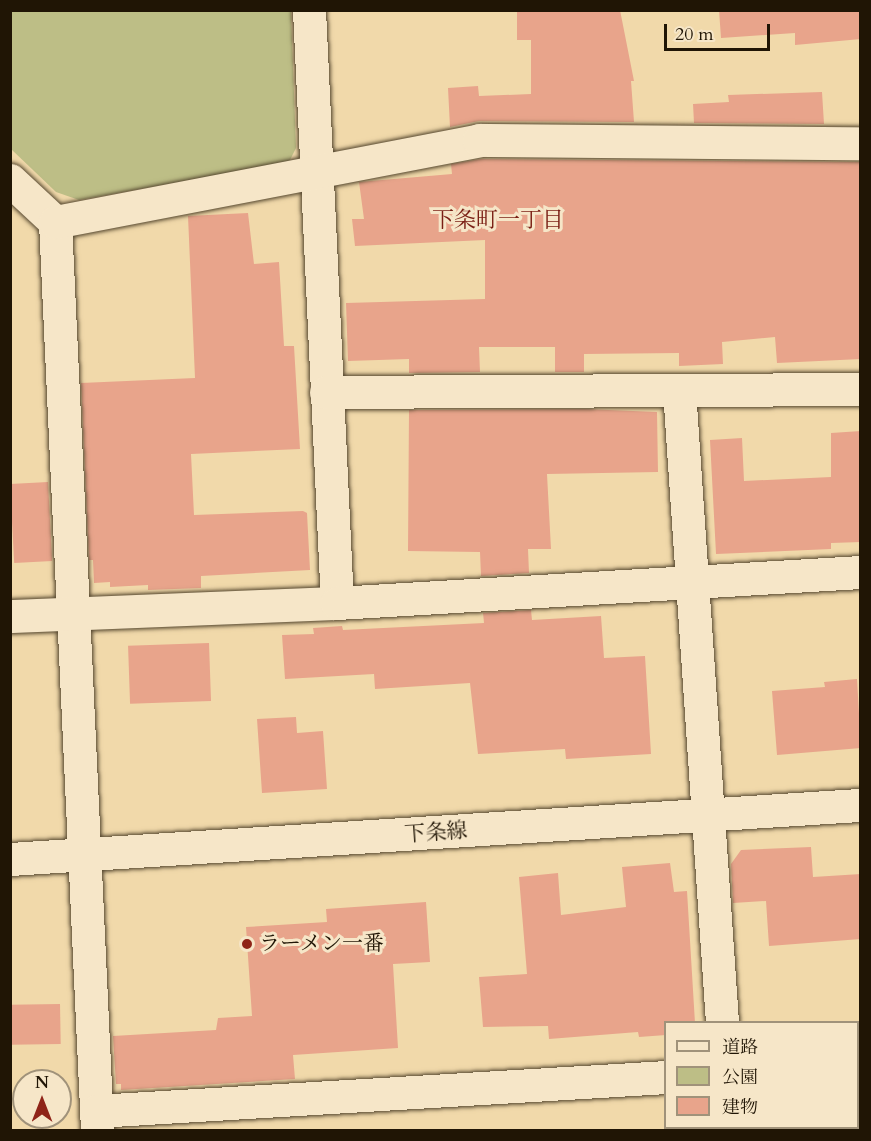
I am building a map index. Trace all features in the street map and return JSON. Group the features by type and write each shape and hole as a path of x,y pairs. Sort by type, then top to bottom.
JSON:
{"street":[{"path":"309,10 337,603"},
{"path":"55,222 316,174 479,140 861,143"},
{"path":"10,180 55,222 96,1121 664,1077"},
{"path":"326,392 861,389"},
{"path":"679,390 690,582 709,816 722,1021"},
{"path":"10,616 73,611 337,603 861,572"},
{"name":"下条線","path":"10,859 861,805"}],"green space":[{"path":"10,11 291,11 296,148 289,162 79,200 56,192 11,149"}],"building":[{"path":"517,10 620,10 634,81 631,81 634,122 479,121 450,127 448,88 478,86 479,96 531,94 531,40 517,40"},
{"path":"719,10 861,10 861,39 795,45 795,33 721,38"},
{"path":"822,92 824,124 694,123 693,104 729,102 728,95"},
{"path":"481,159 861,162 861,359 777,363 775,337 722,342 723,364 679,366 679,353 584,354 584,372 555,372 555,347 479,347 480,372 409,373 409,359 348,361 346,303 485,299 485,240 355,246 352,219 364,219 359,182 452,174 451,164"},
{"path":"248,213 254,264 279,262 284,346 294,346 300,449 191,454 194,515 303,511 307,513 310,570 201,576 201,588 148,590 148,585 110,587 110,582 94,583 93,560 89,560 81,383 195,378 188,216"},
{"path":"584,409 657,412 658,472 547,474 551,549 528,549 529,573 481,576 480,552 408,551 409,410"},
{"path":"861,431 861,542 831,543 831,549 716,554 710,440 742,438 744,481 831,477 831,433"},
{"path":"48,482 52,561 14,563 10,484"},
{"path":"531,610 532,620 601,616 604,658 645,656 651,754 566,759 565,749 478,754 470,683 375,689 374,674 285,679 282,635 314,634 313,628 342,626 343,630 484,623 483,613"},
{"path":"209,643 211,701 130,704 128,646"},
{"path":"857,679 861,748 777,755 772,691 825,687 824,682"},
{"path":"296,717 297,733 323,731 327,789 262,793 257,719"},
{"path":"811,847 813,877 861,874 861,939 769,946 766,901 733,903 731,864 741,850"},
{"path":"670,863 674,892 687,891 695,1021 664,1021 664,1035 639,1037 638,1032 549,1039 548,1026 483,1027 479,977 527,974 519,877 558,873 561,915 626,907 622,867"},
{"path":"426,902 430,962 393,964 398,1048 293,1055 295,1079 121,1090 121,1084 116,1084 113,1036 216,1030 218,1018 252,1016 246,927 327,922 326,909"},
{"path":"60,1004 61,1044 11,1045 10,1005"}],"place":[{"name":"ラーメン一番","path":"247,944"}],"district":[{"name":"下条町一丁目","path":"498,221"}]}
